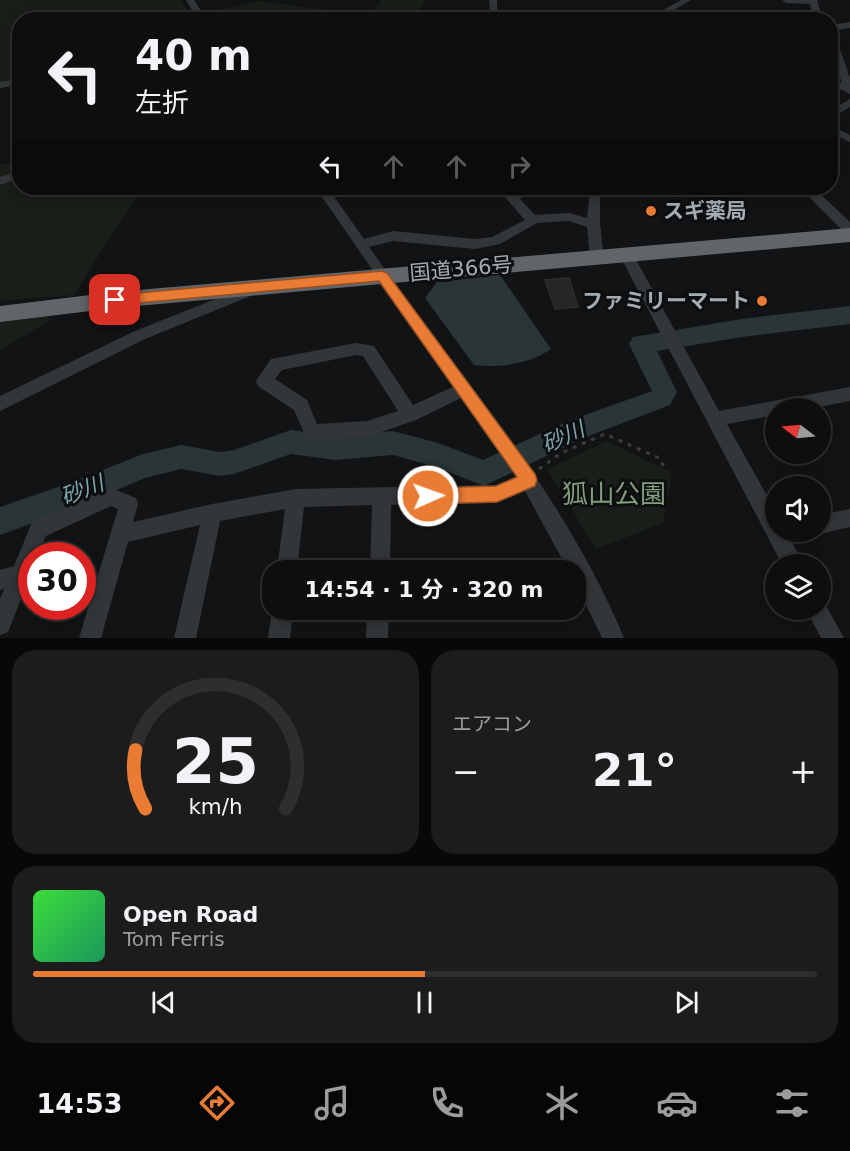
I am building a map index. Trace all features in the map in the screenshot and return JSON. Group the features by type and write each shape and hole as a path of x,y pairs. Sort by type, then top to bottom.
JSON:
{"highway":[{"name":"国道366号","path":"0,314 115,300 627,256 850,233"}],"street":[{"path":"664,12 687,0"},
{"path":"786,0 813,1"},
{"path":"841,27 850,33"},
{"path":"838,54 850,85"},
{"path":"327,195 382,276 526,476 592,593 613,638"},
{"path":"510,195 532,219"},
{"path":"513,198 518,195"},
{"path":"594,195 592,224 597,258"},
{"path":"814,195 850,233"},
{"path":"362,244 393,236 476,244 495,241 531,222 532,219 569,217 592,224"},
{"path":"627,256 765,512"},
{"path":"0,404 140,334 252,289"},
{"path":"410,415 368,350 356,349 277,364 264,381 301,405 312,432 367,429 410,415 464,390"},
{"path":"715,419 850,394"},
{"path":"122,534 212,513 296,498 497,494 526,476"},
{"path":"0,624 10,578 39,529 111,497 129,504 90,638"},
{"path":"380,560 382,497"},
{"path":"288,560 296,498"},
{"path":"185,638 212,513"},
{"path":"831,522 850,518"},
{"path":"279,638 281,620"},
{"path":"377,638 378,620"},
{"path":"823,620 833,638"}],"path":[{"path":"526,476 575,446 604,434 662,459 664,469"}],"green space":[{"path":"0,0 180,0 188,12 12,12 12,80 0,83"},
{"path":"381,0 425,0 417,12 374,10"},
{"path":"258,1 345,12 215,12"},
{"path":"12,163 12,195 137,195 74,295 0,301 0,164"},
{"path":"47,315 51,320 0,350 0,320"},
{"name":"狐山公園","path":"607,441 672,473 663,523 596,549 547,469"}],"shaded area":[{"path":"500,275 551,349 534,358 514,364 474,365 425,298 437,282"}],"building":[{"path":"569,278 578,307 555,309 545,280"}],"waterway":[{"name":"砂川","path":"0,521 69,497 143,466 181,457 220,464 234,462 291,442 335,448 393,443 438,455 484,473 577,429 661,398 665,392 663,385 641,344 742,328 850,315"}],"place":[{"name":"スギ薬局","path":"651,211"},
{"name":"ファミリーマート","path":"762,301"}],"route":[{"path":"115,300 382,276 529,480 497,494 428,496"}]}
